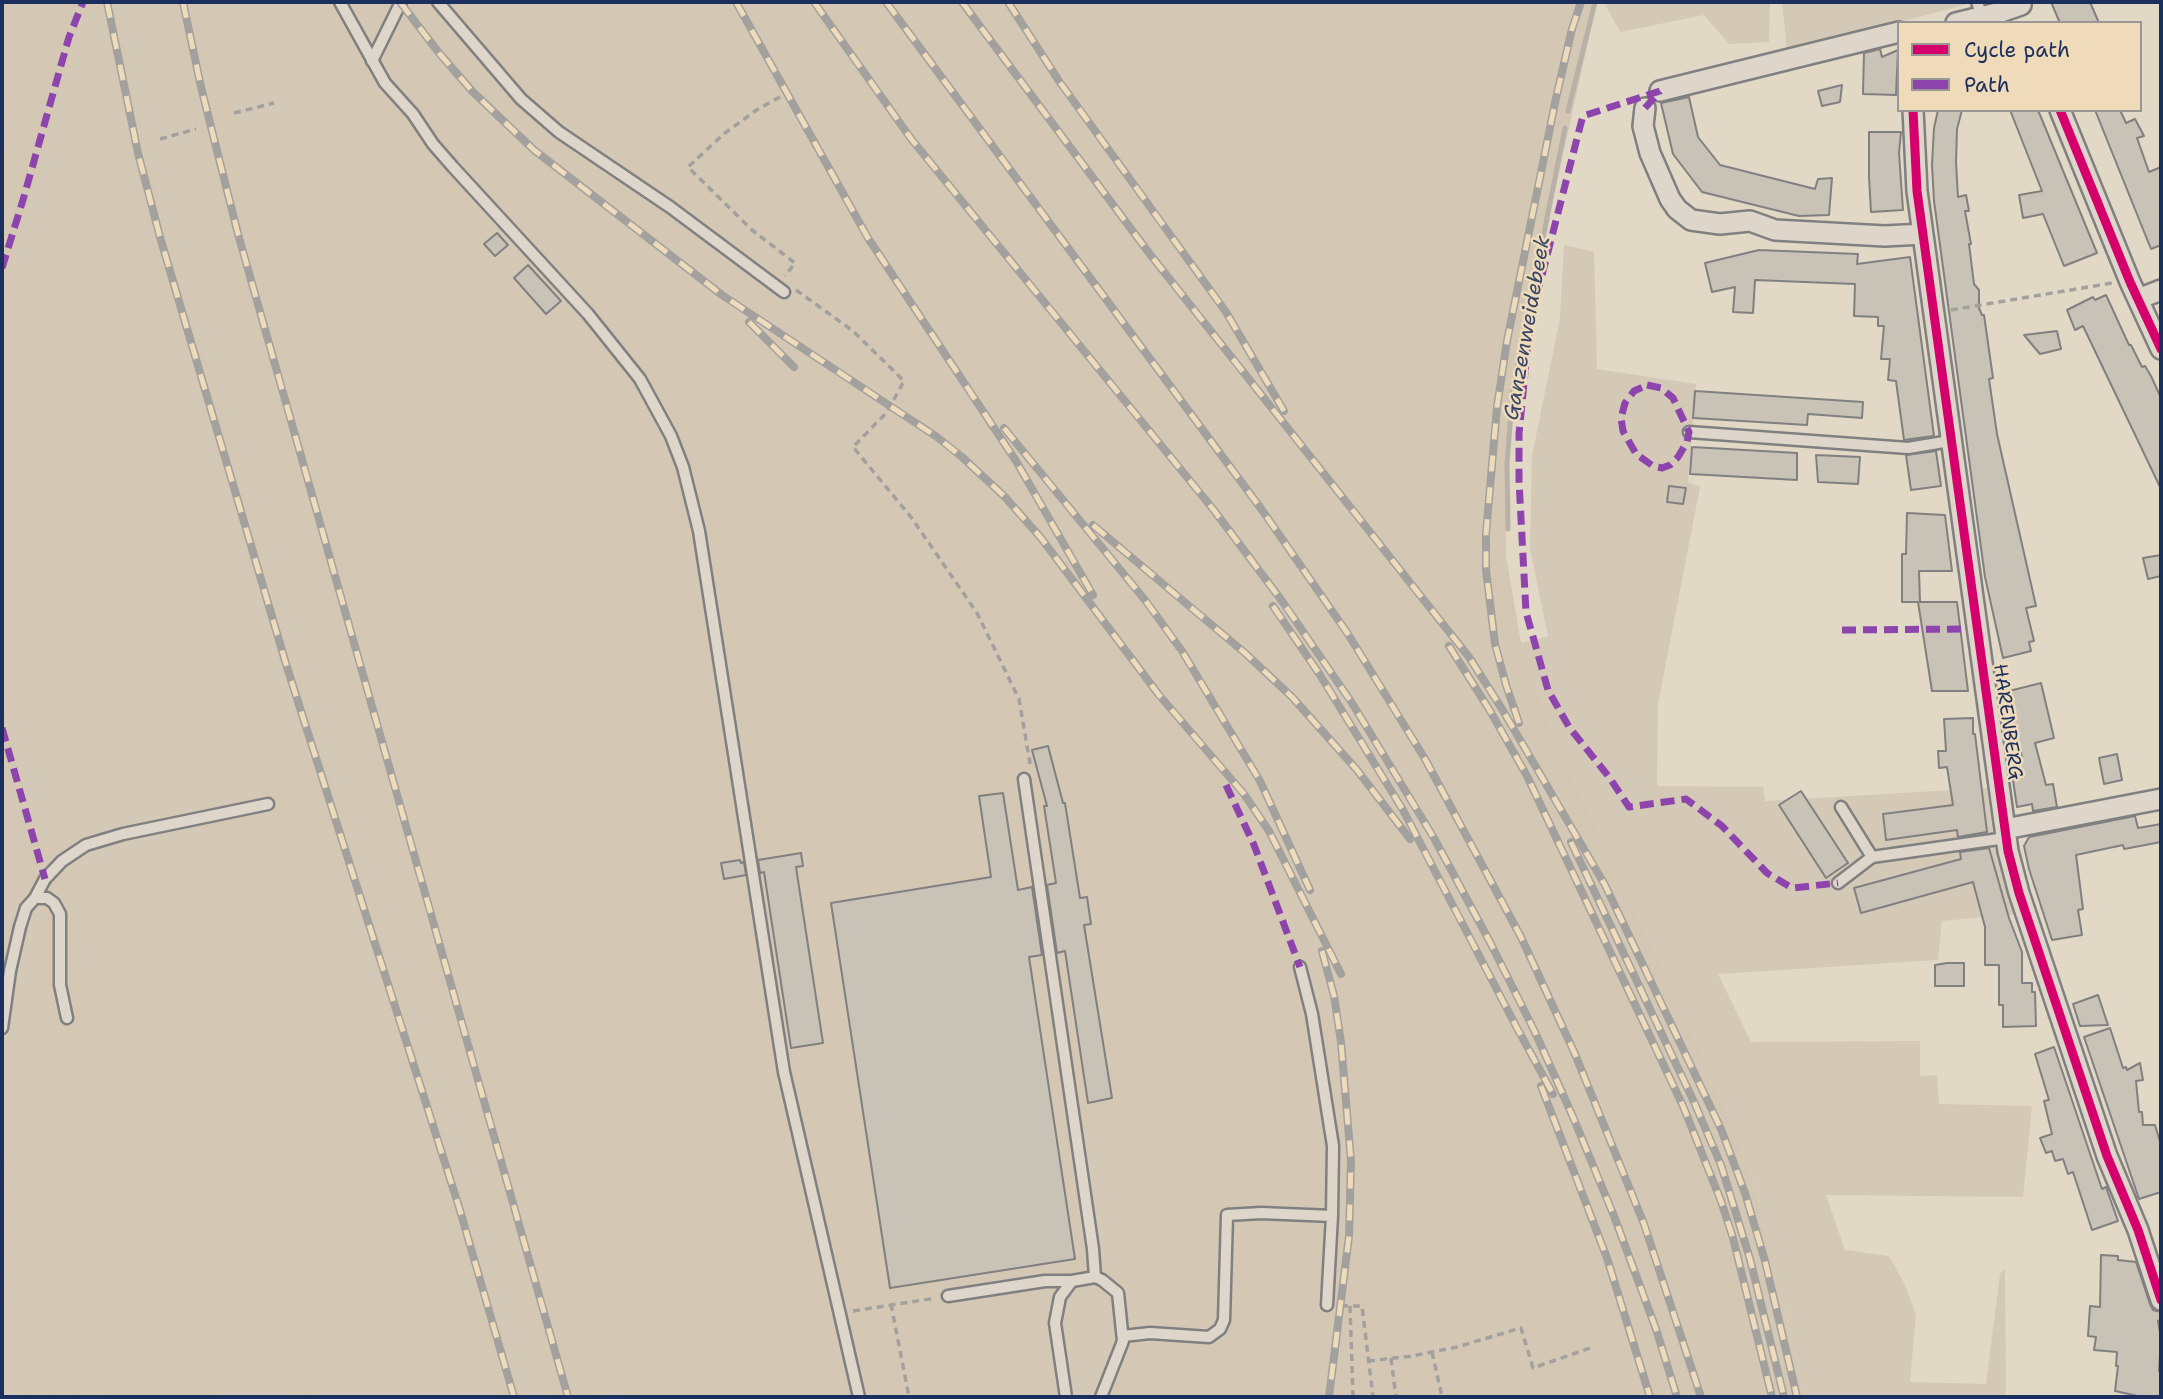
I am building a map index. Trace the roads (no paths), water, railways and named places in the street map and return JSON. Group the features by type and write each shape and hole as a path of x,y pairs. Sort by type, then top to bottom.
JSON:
{"street":[{"path":"1960,21 1979,9 2022,10"},
{"path":"1660,91 1897,32"},
{"path":"1645,108 1643,126 1650,153 1677,209 1691,220 1720,224 1750,221 1775,230 1885,236 1923,234"},
{"path":"2061,112 2161,349"},
{"name":"HARENBERG","path":"1917,116 1917,191 2005,833 2019,893 2107,1156 2138,1230 2161,1300"},
{"path":"2138,299 2161,290"},
{"path":"2005,833 2161,799"}],"lane":[{"path":"340,2 384,83 413,114 446,160 588,314 633,369 661,416 683,467 699,531 784,1072 859,1397"},
{"path":"372,61 401,2"},
{"path":"438,2 521,99 559,132 788,290"},
{"path":"1689,432 1908,448 1950,441"},
{"path":"1024,779 1093,1249 1094,1277"},
{"path":"2,1028 10,971 26,908 62,861 86,845 123,834 268,804"},
{"path":"1841,807 1872,857"},
{"path":"1838,883 1872,857 2005,833"},
{"path":"35,898 47,898 61,914 60,985 67,1018"},
{"path":"1300,967 1312,1014 1333,1146 1328,1305"},
{"path":"1123,1336 1150,1334 1209,1337 1220,1329 1224,1320 1227,1215 1261,1213 1332,1216"},
{"path":"948,1296 1045,1281 1072,1281 1094,1277 1102,1280 1118,1293 1123,1341 1101,1397"},
{"path":"1066,1397 1055,1324 1060,1297 1072,1281"}],"waterway":[{"name":"Ganzenweidebeek","path":"1568,111 1595,2"},
{"name":"Ganzenweidebeek","path":"1508,529 1507,463 1513,388 1565,128"}],"railway":[{"path":"107,2 138,153 160,237 286,664 459,1207 514,1397"},
{"path":"183,2 238,234 568,1397"},
{"path":"400,2 473,92 534,150 722,295 937,437 1005,497 1041,538 1159,695 1244,794 1269,831 1341,974"},
{"path":"736,2 868,238 1016,461 1093,595"},
{"path":"814,2 912,140 1213,509 1282,601 1352,703 1434,838 1535,1032 1614,1216 1656,1329 1677,1397"},
{"path":"886,2 1262,510 1348,634 1425,759 1521,937 1575,1054 1644,1224 1701,1397"},
{"path":"962,2 1149,253 1469,657 1502,709 1605,885 1721,1129 1745,1193 1765,1261 1797,1397"},
{"path":"1008,2 1059,81 1226,312 1284,411"},
{"path":"1519,723 1495,644 1486,570 1486,534 1497,407 1507,341 1556,98 1581,2"},
{"path":"749,322 794,367"},
{"path":"1004,428 1145,600 1182,651 1260,781 1310,890"},
{"path":"1093,525 1245,653 1292,697 1357,770 1410,839"},
{"path":"1273,606 1320,675 1403,810 1553,1094"},
{"path":"1449,646 1527,776 1683,1106 1733,1238 1772,1397"},
{"path":"1571,842 1721,1165 1750,1259 1784,1397"},
{"path":"1322,951 1334,996 1341,1042 1351,1161 1349,1236 1329,1397"},
{"path":"1541,1086 1607,1258 1650,1397"}]}
